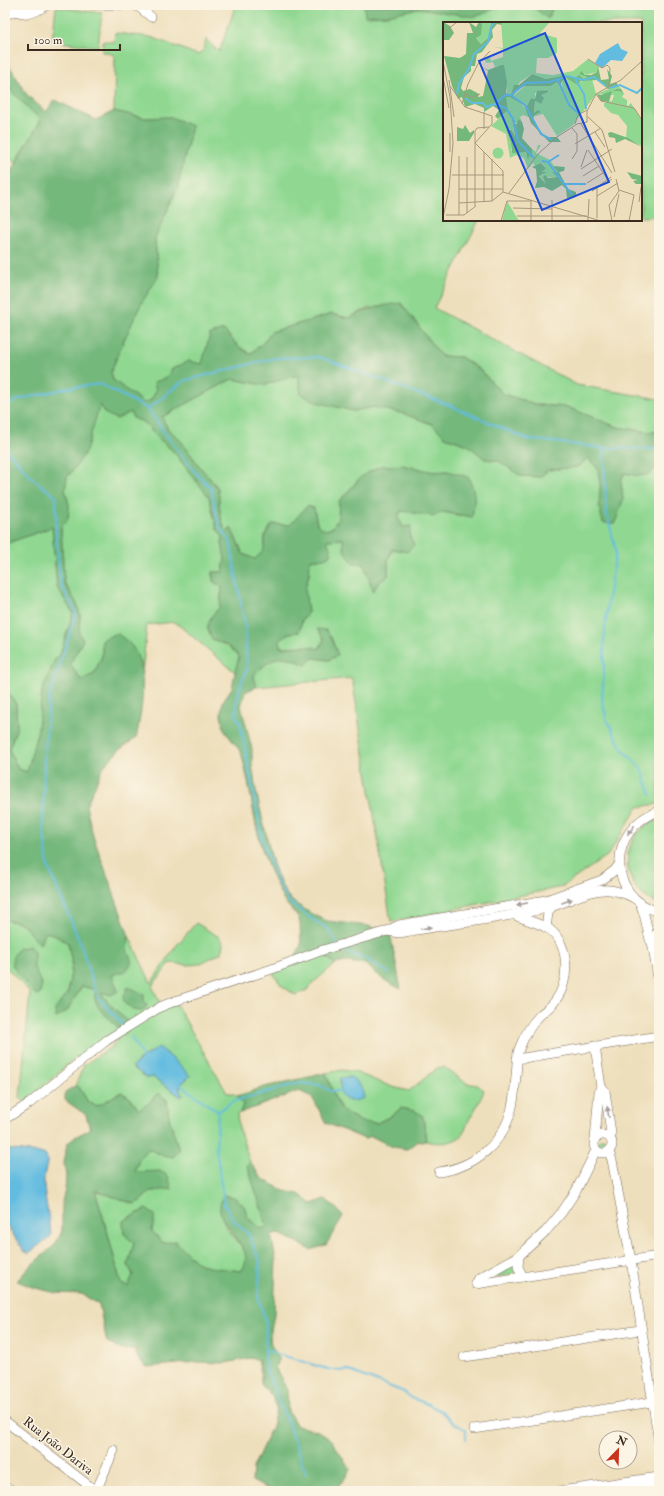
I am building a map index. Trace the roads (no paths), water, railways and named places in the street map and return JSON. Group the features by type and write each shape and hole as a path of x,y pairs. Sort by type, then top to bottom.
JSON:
{"street":[{"path":"5,15 31,5"},
{"path":"15,11 25,15 36,12 47,5"},
{"path":"94,5 121,5"},
{"path":"133,5 139,7 151,18"},
{"path":"659,811 645,817 633,827 624,840 620,855 620,870 625,885 637,901 644,914 650,940 652,942 659,984"},
{"path":"5,1119 30,1103 107,1040 160,1007 175,1000 272,969 323,950 387,931 399,925 546,900 602,880 615,870 620,863"},
{"path":"387,931 400,933 515,914 552,906 591,892 602,890 620,892 647,908 659,912"},
{"path":"546,928 548,913 552,906"},
{"path":"439,1172 456,1168 473,1161 487,1151 499,1137 507,1122 512,1106 520,1044 538,1017 556,1000 564,982 566,970 563,950 556,938 546,928 515,914"},
{"path":"652,942 655,939 659,928"},
{"path":"517,1059 659,1036"},
{"path":"594,1046 601,1088 599,1092 594,1145 600,1154 609,1152"},
{"path":"601,1088 605,1091 612,1144 609,1152 612,1160 631,1260 640,1330 659,1443"},
{"path":"595,1139 602,1135 610,1138"},
{"path":"596,1150 576,1191 562,1212 538,1240 519,1256 479,1278 476,1284 659,1256"},
{"path":"519,1256 518,1266 523,1277"},
{"path":"464,1357 640,1330"},
{"path":"474,1429 652,1402"},
{"name":"Rua João Dariva","path":"5,1421 96,1491"},
{"path":"96,1491 114,1450"},
{"path":"560,1491 659,1476"},
{"path":"620,1491 659,1484"},
{"path":"5,1487 14,1491"}],"water":[{"path":"159,1047 180,1065 190,1076 180,1085 180,1091 183,1096 180,1096 153,1077 147,1078 132,1067 142,1058"},
{"path":"351,1077 360,1086 363,1091 364,1098 352,1101 347,1100 342,1095 340,1078"},
{"path":"5,1149 40,1153 46,1155 47,1158 44,1184 51,1236 29,1253 25,1252 5,1223"}],"waterway":[{"path":"5,407 17,400 67,388 100,384 148,409 183,381 275,358 320,357 449,405 527,439 604,448 659,449"},
{"path":"148,409 193,470 211,488 219,526 230,541 245,627 247,670 241,683 237,700 236,714 240,723 263,842 278,884 289,902 313,920 327,928 337,943"},
{"path":"5,448 30,476 56,497 56,539 61,585 76,613 49,699 44,759 43,826 48,866 81,945 97,996 124,1026"},
{"path":"604,448 606,510 616,551 608,599 604,640 602,698 606,718 622,749 641,768 651,795"},
{"path":"346,951 350,954 365,958 389,973"},
{"path":"131,1037 144,1059"},
{"path":"218,1112 231,1102 299,1083 320,1085 330,1091 342,1091"},
{"path":"179,1084 218,1112 216,1149 224,1204 234,1221 249,1235 260,1262 258,1297 266,1322 265,1367 306,1474"},
{"path":"265,1350 327,1369 340,1371 347,1370 404,1392 413,1399 441,1411 451,1421 466,1430 466,1439"}]}
